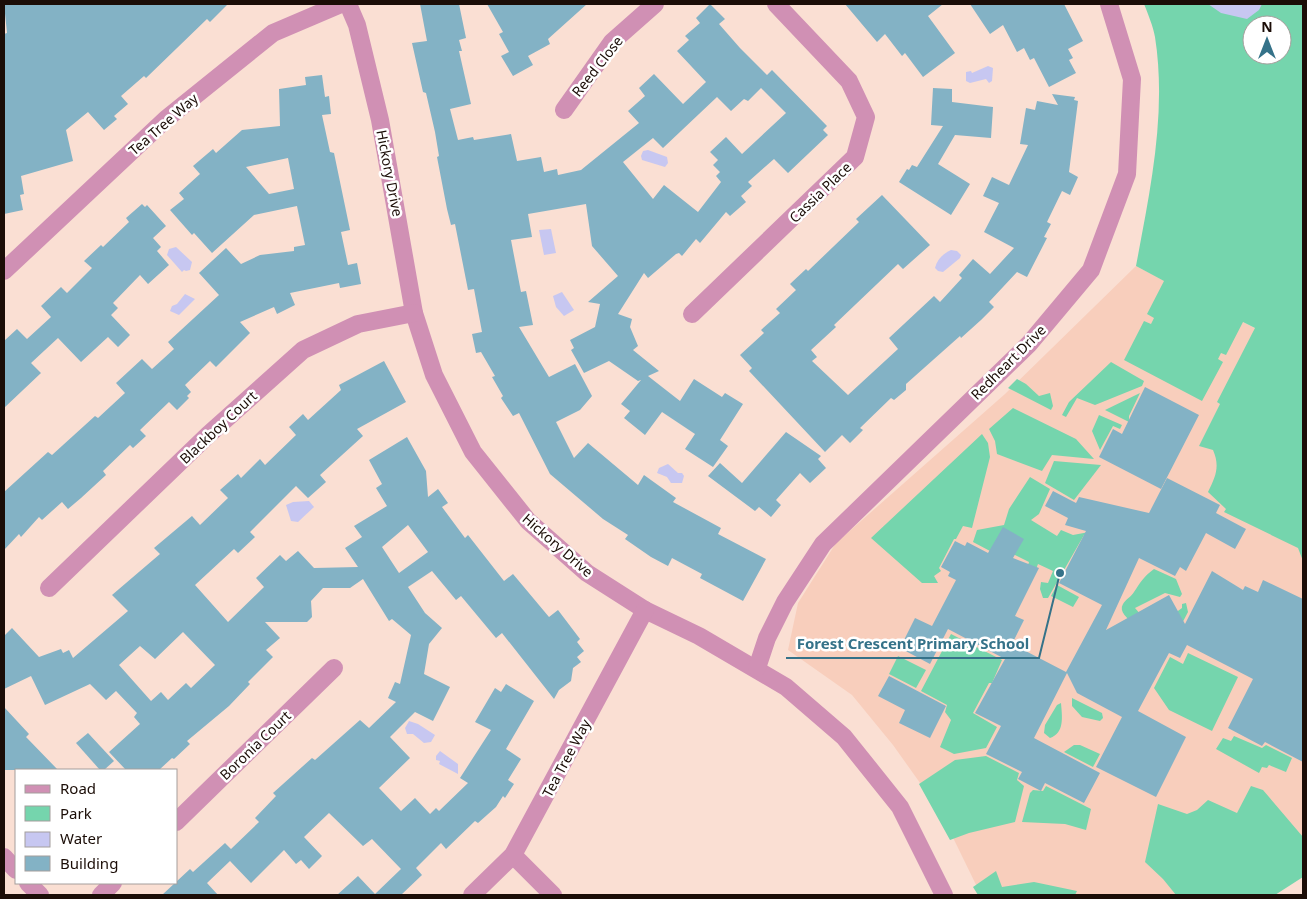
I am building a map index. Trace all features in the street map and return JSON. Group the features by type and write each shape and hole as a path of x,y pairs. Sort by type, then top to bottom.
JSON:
{"street":[{"name":"Tea Tree Way","path":"4,271 166,119 273,33 341,4"},
{"name":"Hickory Drive","path":"348,4 358,25 380,120 414,312 434,375 473,452 528,521 587,572 645,610 757,668 786,687 844,737 900,807 944,895"},
{"name":"Reed Close","path":"564,110 612,42 655,4"},
{"name":"Cassia Place","path":"692,314 856,157 866,117 848,81 776,4"},
{"name":"Redheart Drive","path":"757,668 767,638 785,602 823,544 1029,344 1091,270 1127,174 1132,79 1109,4"},
{"name":"Blackboy Court","path":"50,588 208,435 303,350 358,324 414,312"},
{"name":"Tea Tree Way","path":"472,895 513,855 645,610"},
{"name":"Boronia Court","path":"178,820 334,668"},
{"path":"513,855 553,895"},
{"path":"4,857 15,869"},
{"path":"29,884 40,895"},
{"path":"100,895 112,884"}],"shaded area":[{"path":"1136,266 1281,342 1303,328 1303,874 1266,895 981,895 940,811 893,745 852,695 788,650 798,603 836,543 1005,394"}],"green space":[{"path":"1144,4 1303,4 1303,561 1298,548 1224,512 1226,509 1208,492 1217,466 1213,450 1199,446 1220,404 1217,402 1255,328 1243,322 1226,355 1221,353 1218,359 1223,362 1202,401 1124,360 1144,321 1151,324 1154,318 1147,314 1164,281 1136,266 1147,209 1158,123 1158,66 1152,24"},
{"path":"1111,362 1144,381 1142,386 1095,405 1077,398 1066,417 1062,415 1069,402"},
{"path":"1017,379 1026,384 1039,396 1050,393 1053,406 1051,410 1008,388"},
{"path":"1140,393 1129,416 1129,422 1105,410"},
{"path":"1013,408 1076,439 1094,459 1052,455 1042,471 997,454 995,441 989,429"},
{"path":"1099,415 1122,425 1120,429 1113,426 1100,450 1092,431"},
{"path":"982,434 988,443 990,457 972,528 963,526 956,539 954,539 939,568 941,571 934,576 938,583 922,583 871,538"},
{"path":"1054,461 1101,465 1074,500 1045,483"},
{"path":"1030,477 1050,489 1039,514 1031,520 1057,536 1061,530 1073,535 1089,532 1119,552 1084,535 1048,598 1043,598 1040,589 1041,582 1048,583 1053,571 1038,564 1034,574 1027,569 1029,562 1011,553 1007,560 973,542 977,530 1004,525 1009,509"},
{"path":"1154,569 1176,579 1182,594 1180,597 1165,593 1135,608 1153,629 1182,608 1182,604 1186,603 1188,612 1178,631 1166,641 1130,621 1122,609 1124,602"},
{"path":"1057,585 1079,597 1073,607 1051,596"},
{"path":"951,634 1002,660 992,683 989,683 973,713 997,727 986,748 954,754 940,747 951,720 945,712 947,705 921,691"},
{"path":"1188,653 1238,677 1212,731 1169,710 1154,688 1170,657 1183,664"},
{"path":"898,656 926,670 916,688 889,674"},
{"path":"1072,698 1102,713 1103,718 1100,721 1082,717 1072,706"},
{"path":"1061,703 1062,724 1055,736 1050,738 1044,733 1045,725 1057,705"},
{"path":"1234,736 1262,748 1266,745 1292,758 1286,772 1269,765 1267,768 1262,767 1259,773 1216,749 1223,738 1231,741"},
{"path":"1074,745 1080,745 1100,754 1093,767 1064,752"},
{"path":"986,756 1019,773 1017,780 1024,786 1015,822 969,833 950,840 919,784 955,760"},
{"path":"1046,786 1091,809 1086,830 1065,824 1022,822 1030,793 1033,790 1043,791"},
{"path":"1251,786 1263,790 1303,837 1303,877 1275,895 1176,895 1145,862 1158,804 1187,814 1197,810 1208,800 1237,813"},
{"path":"996,871 1002,887 1034,882 1077,891 1075,895 978,895 973,887"}],"water":[{"path":"1208,4 1262,4 1259,10 1252,15 1242,15 1242,18 1221,13"},
{"path":"988,66 993,68 992,81 989,83 986,79 970,83 966,81 966,72 971,71 972,73"},
{"path":"648,150 667,157 668,163 665,167 642,160 643,151"},
{"path":"551,229 556,253 544,255 539,230"},
{"path":"176,247 192,262 190,270 182,272 167,255 169,249"},
{"path":"951,250 957,251 961,255 960,258 943,272 938,271 935,268 937,262"},
{"path":"562,292 574,310 564,316 556,307 553,296"},
{"path":"185,294 195,299 179,315 170,311 172,306 177,304"},
{"path":"668,464 678,473 682,473 684,476 682,483 671,483 667,477 657,473 659,468"},
{"path":"309,501 314,507 298,522 291,521 286,505 293,502"},
{"path":"409,721 418,724 435,735 431,742 424,743 413,734 407,734 405,728"},
{"path":"440,751 458,764 458,774 439,764 440,761 436,760 436,756"}],"building":[{"path":"4,4 228,4 210,22 207,19 146,78 144,76 121,96 128,104 114,116 117,119 104,130 88,112 66,130 73,161 21,176 24,194 20,195 23,210 4,214 4,34 7,33"},
{"path":"420,4 459,4 466,38 459,40 462,51 459,51 471,104 450,109 458,140 473,137 474,140 511,134 517,161 541,157 544,172 557,169 558,175 581,170 639,123 628,111 645,96 639,88 654,74 683,104 706,82 677,51 689,40 685,36 700,23 696,18 710,4 725,19 719,24 740,48 767,75 772,70 827,126 823,130 828,135 788,173 774,159 748,182 752,186 741,196 746,202 730,216 726,212 700,243 696,239 682,256 679,253 676,254 648,278 644,273 618,314 632,319 630,327 638,346 633,350 659,371 648,376 680,401 694,379 722,397 725,393 743,404 720,440 728,446 713,467 685,449 695,434 662,412 645,435 624,418 630,411 621,404 641,380 638,381 609,361 584,373 571,350 574,348 570,340 595,327 600,304 588,302 618,276 592,246 586,204 528,214 532,237 511,240 521,292 526,291 533,325 519,327 549,377 575,364 592,396 580,410 556,422 574,458 588,443 638,485 644,475 676,498 673,502 721,528 718,534 766,559 743,601 700,578 702,574 672,558 668,566 625,539 628,535 603,519 550,474 519,413 513,416 501,398 503,396 492,377 495,376 481,352 476,353 472,334 482,332 474,289 468,290 455,224 451,225 437,157 439,156 435,132 426,93 423,92 412,43 427,41","holes":["761,88 786,113 742,154 726,137 710,152 718,160 713,165 720,172 716,176 721,182 698,212 664,185 653,199 623,162 653,138 663,148 717,97 731,111 744,99 748,101"]},
{"path":"487,4 587,4 548,39 550,44 528,56 533,65 513,76 501,56 509,52 499,34 503,32"},
{"path":"845,4 943,4 928,16 955,53 923,77 905,53 902,56 885,34 877,42"},
{"path":"970,4 1064,4 1083,41 1068,49 1073,58 1069,60 1076,73 1049,87 1034,58 1030,60 1024,48 1017,52 1003,25 990,34"},
{"path":"322,75 325,97 329,96 331,114 322,115 330,152 334,153 350,230 341,232 348,265 357,263 361,284 340,288 339,283 290,293 295,305 277,314 274,307 240,322 250,333 216,367 210,361 185,385 191,392 187,396 189,398 177,410 169,402 140,430 146,436 133,448 130,445 103,471 106,475 81,498 68,509 62,502 42,520 39,517 21,537 19,534 4,550 4,492 48,452 52,455 95,416 98,418 125,393 116,383 142,359 152,369 174,349 168,342 219,295 199,273 226,248 241,264 260,255 294,251 294,247 305,245 297,206 254,215 212,253 194,233 192,235 170,210 184,199 179,193 200,174 193,166 213,149 216,153 242,130 280,126 279,89 306,85 305,77","holes":["288,158 294,189 269,194 246,167"]},
{"path":"933,88 952,89 952,102 993,107 991,138 955,135 938,164 970,184 951,215 899,182 907,169 909,170 912,165 917,167 943,126 931,125"},
{"path":"1052,94 1075,97 1074,100 1078,101 1069,172 1078,177 1070,195 1062,191 1047,222 1051,224 1044,237 1047,238 1027,277 1017,272 989,302 994,307 961,338 960,336 906,384 906,390 894,400 891,398 860,428 863,430 850,443 842,435 825,452 749,371 752,368 740,355 764,333 761,330 780,313 776,309 796,290 790,284 806,269 808,271 859,222 856,219 882,195 930,245 903,269 898,264 834,325 836,327 811,350 817,357 812,361 848,395 898,349 889,338 934,296 940,302 962,278 959,275 973,259 990,274 1014,248 984,232 999,203 983,196 992,177 1009,185 1028,145 1020,144 1026,108 1035,110 1037,101 1058,105"},
{"path":"142,204 145,207 147,205 166,226 153,238 161,247 157,251 169,265 148,284 140,275 113,303 118,308 111,315 130,335 118,347 108,337 81,362 58,338 31,363 41,373 4,408 4,341 17,329 27,339 51,317 41,306 61,287 67,293 92,268 84,261 101,245 103,247 129,222 126,218"},
{"path":"384,361 406,402 357,429 363,436 320,475 326,482 308,498 296,486 250,532 255,537 238,553 234,549 195,585 228,622 264,587 256,578 280,555 286,561 298,551 314,568 358,567 345,548 362,537 354,526 387,506 376,488 382,484 369,460 407,437 426,471 428,497 438,489 448,503 442,507 465,538 468,535 504,581 513,574 549,617 558,610 580,639 577,642 584,651 577,657 581,662 573,668 571,681 559,690 554,699 502,633 496,638 461,596 456,600 432,571 408,587 425,613 442,628 429,644 424,674 450,687 433,721 415,712 390,737 410,758 379,788 401,811 415,798 430,814 436,808 439,811 468,783 460,778 491,730 475,722 495,688 501,692 506,684 534,701 506,749 521,759 508,780 514,784 505,798 503,796 496,807 478,823 475,821 446,849 441,843 416,868 422,875 401,895 337,895 358,876 375,894 401,869 372,839 363,846 329,813 304,837 322,856 309,869 301,860 296,864 284,850 251,883 230,861 207,883 218,895 162,895 174,884 178,884 178,880 190,869 193,872 225,843 231,849 259,822 255,818 276,796 273,793 312,758 315,760 360,720 369,728 396,702 388,698 395,682 400,684 411,635 392,619 389,621 363,579 350,588 323,588 311,601 312,617 307,622 265,622 280,638 266,650 273,657 248,682 250,684 229,706 187,741 190,744 160,769 125,769 109,752 140,724 134,717 137,713 116,691 106,700 90,684 45,705 31,676 4,689 4,636 12,628 39,657 61,649 63,653 69,650 73,658 128,611 112,595 160,554 154,548 192,516 200,525 228,498 220,490 238,474 241,478 260,459 265,465 296,435 289,427 303,414 308,420 341,390 339,385","holes":["408,525 428,552 399,573 382,547","183,632 215,665 191,688 186,683 168,700 161,692 151,701 119,665 140,646 155,659"]},
{"path":"1145,387 1199,415 1161,489 1099,457 1113,429 1122,434"},
{"path":"786,432 821,456 818,459 826,468 810,483 800,473 776,500 781,505 771,517 759,507 755,511 708,476 720,463 742,483"},
{"path":"1167,478 1220,505 1216,513 1246,529 1235,549 1206,533 1186,571 1180,567 1175,576 1139,558 1106,630 1169,595 1185,624 1212,571 1243,590 1245,586 1258,592 1263,580 1303,599 1303,762 1265,742 1262,746 1228,728 1253,679 1187,645 1180,658 1169,653 1138,711 1186,737 1156,797 1096,767 1122,717 1077,693 1067,673 1034,738 1100,773 1084,803 1045,783 1041,791 1018,779 1022,772 986,754 1001,726 975,713 1005,659 948,629 930,664 900,648 915,618 932,626 956,580 948,576 950,572 941,567 955,541 965,546 967,542 988,553 1003,527 1024,539 1013,558 1039,568 1015,616 1024,620 1012,644 1066,672 1102,605 1059,583 1086,531 1065,525 1068,518 1045,506 1053,491 1076,503 1079,497 1149,513"},
{"path":"889,676 946,706 930,738 899,723 905,710 878,696"},
{"path":"4,707 29,734 26,737 57,769 4,770"},
{"path":"88,733 114,761 105,769 99,769 76,743"}],"place":[{"name":"Forest Crescent Primary School","path":"1060,573"}]}
